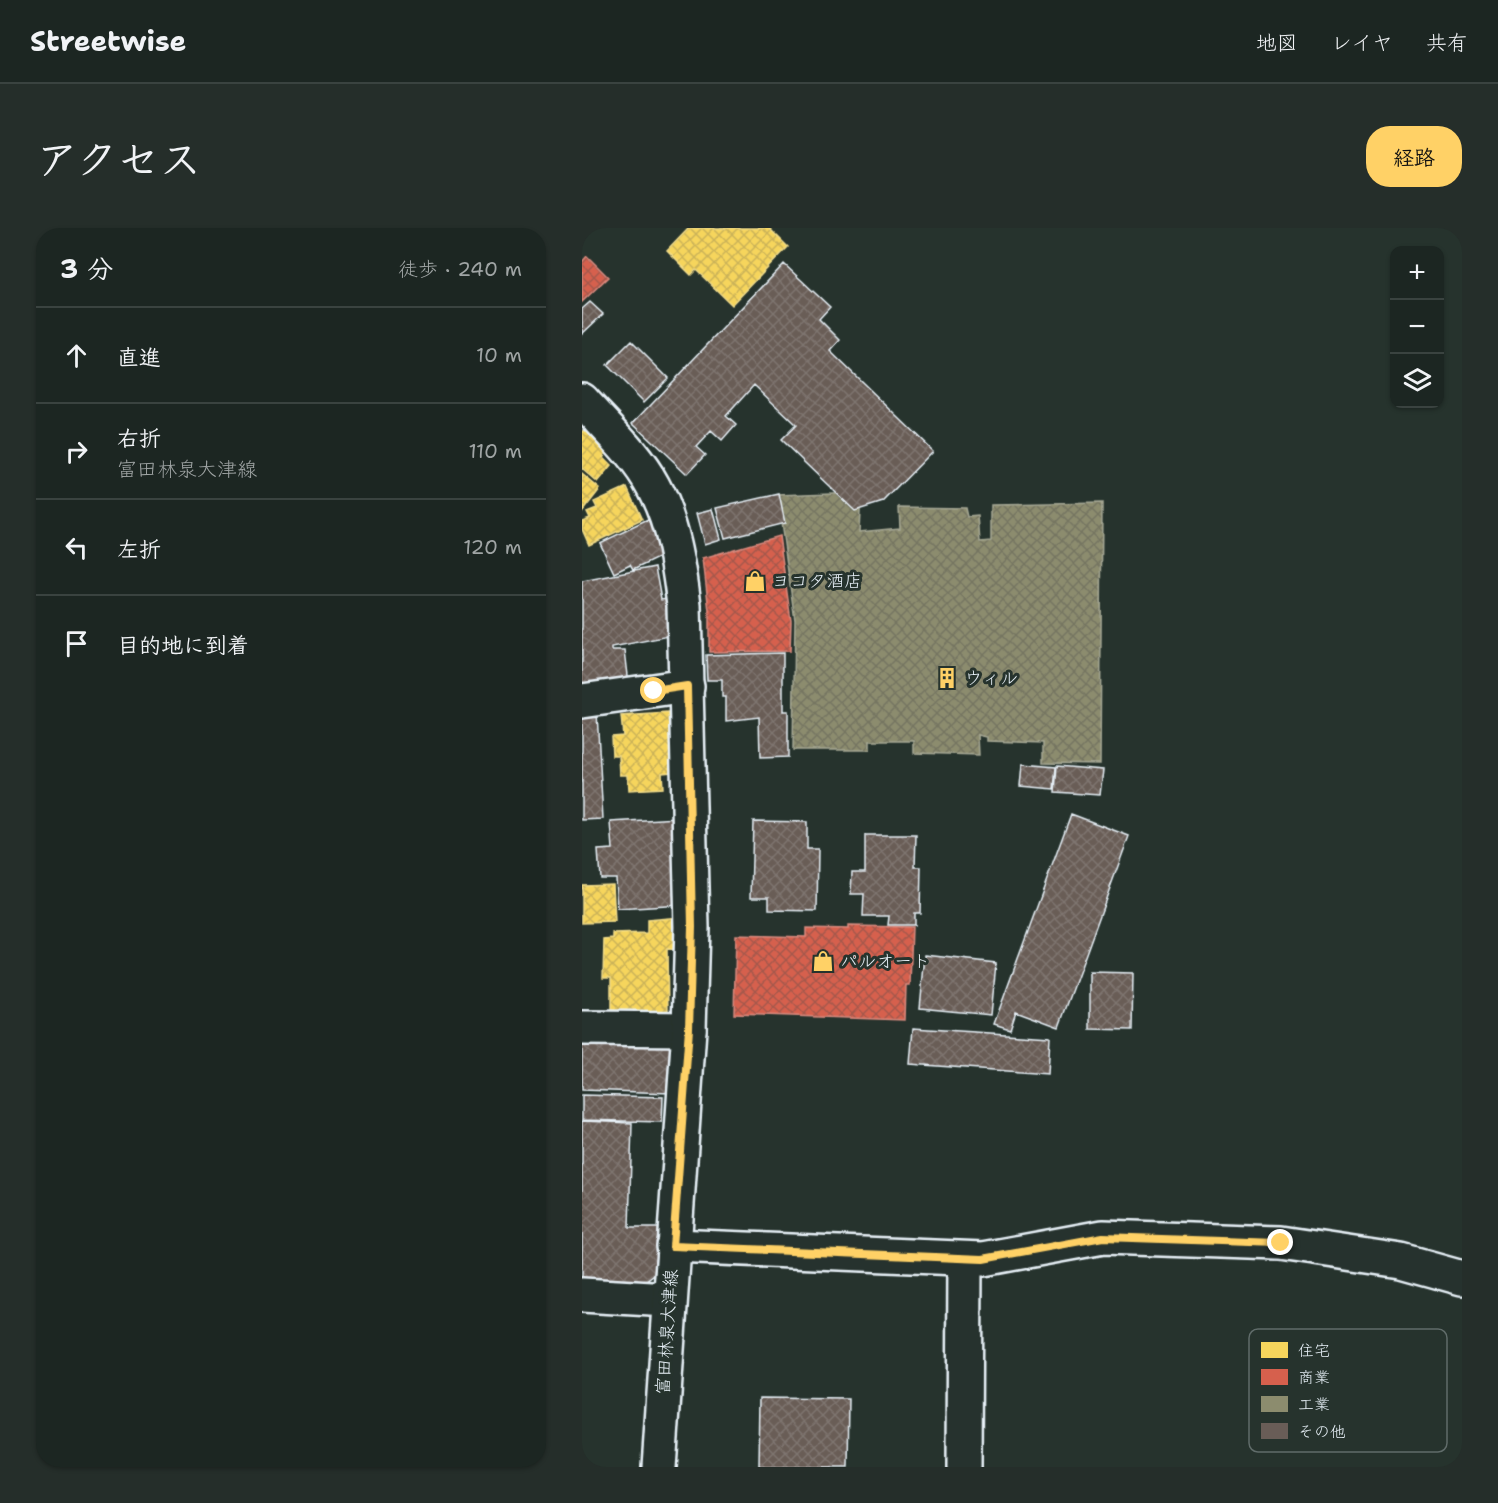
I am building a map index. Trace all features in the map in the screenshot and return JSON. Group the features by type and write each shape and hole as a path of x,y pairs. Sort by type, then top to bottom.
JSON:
{"street":[{"name":"富田林泉大津線","path":"582,400 633,457 652,485 669,523 678,561 684,605 692,927 689,1029 659,1467"},
{"path":"582,701 687,686"},
{"path":"582,1028 689,1029"},
{"path":"673,1246 983,1259 1103,1237 1281,1243 1401,1261 1462,1278"},
{"path":"964,1467 966,1259"},
{"path":"582,1295 669,1300"}],"building: 住宅":[{"path":"689,228 769,228 788,247 732,305 696,270 691,275 667,251"},
{"path":"586,428 609,449 603,457 612,466 598,483 582,469 582,433"},
{"path":"582,474 600,489 582,512"},
{"path":"627,487 642,520 589,545 582,529 582,521 590,518 587,512 597,508 594,502"},
{"path":"668,713 672,772 662,773 663,788 629,790 628,775 620,775 619,756 612,756 611,737 623,736 621,716"},
{"path":"613,884 615,922 582,923 582,885"},
{"path":"682,917 683,950 667,949 668,1014 611,1015 611,978 603,978 604,940 613,939 613,934 647,933 647,920"}],"building: 商業":[{"path":"587,256 608,277 582,302 582,262"},
{"path":"779,536 791,621 790,651 709,652 709,611 703,558"},
{"name":"パルオート","path":"848,926 912,927 910,985 906,985 905,1020 734,1014 736,935 806,937 806,928 848,929"}],"building: 工業":[{"name":"ウィル","path":"861,492 859,532 900,528 899,507 965,508 967,517 978,516 980,542 991,541 991,505 1102,503 1100,764 1043,763 1043,743 987,741 987,737 978,735 979,755 914,753 914,741 870,741 870,750 793,750 795,620 777,495"}],"building: その他":[{"path":"784,264 830,307 819,319 840,340 830,351 933,451 883,502 855,511 781,440 796,425 754,385 726,416 736,425 722,441 711,431 696,447 705,455 687,474 633,423"},
{"path":"590,302 603,314 582,334 582,309"},
{"path":"631,341 668,378 644,402 607,365"},
{"path":"779,494 785,523 725,538 717,508"},
{"path":"713,509 721,539 705,544 697,513"},
{"path":"648,520 664,555 633,570 630,565 614,573 600,543"},
{"path":"655,567 661,600 667,599 674,635 612,647 612,650 625,650 629,684 582,690 582,581"},
{"path":"783,653 783,711 788,711 788,757 760,758 759,717 726,721 726,697 722,697 722,680 707,680 706,655"},
{"path":"597,713 603,819 582,820 582,714"},
{"path":"1023,764 1056,767 1054,789 1021,786"},
{"path":"1057,766 1103,770 1100,795 1055,792"},
{"path":"1071,814 1129,836 1059,1027 1016,1011 1010,1029 994,1024"},
{"path":"678,818 683,905 618,909 616,878 600,878 598,850 613,849 611,822"},
{"path":"753,821 807,822 807,849 818,849 817,911 769,910 769,897 751,897"},
{"path":"865,835 916,835 915,867 921,867 920,913 914,913 914,925 888,925 889,916 863,916 864,894 851,894 852,872 865,872"},
{"path":"925,955 996,963 991,1015 920,1008"},
{"path":"1090,972 1133,973 1132,1030 1090,1029"},
{"path":"913,1028 1050,1037 1048,1074 910,1064"},
{"path":"582,1036 672,1039 671,1093 582,1090"},
{"path":"582,1095 663,1097 662,1122 582,1120"},
{"path":"582,1121 632,1123 629,1228 663,1228 658,1272 641,1285 625,1285 625,1280 582,1278"},
{"path":"760,1398 849,1399 848,1467 759,1467"}],"place":[{"name":"ヨコタ酒店","path":"755,581"},
{"name":"ウィル","path":"947,678"},
{"name":"パルオート","path":"823,961"}],"route":[{"path":"654,691 687,686 692,927 689,1029 673,1246 983,1259 1103,1237 1281,1243"}]}
